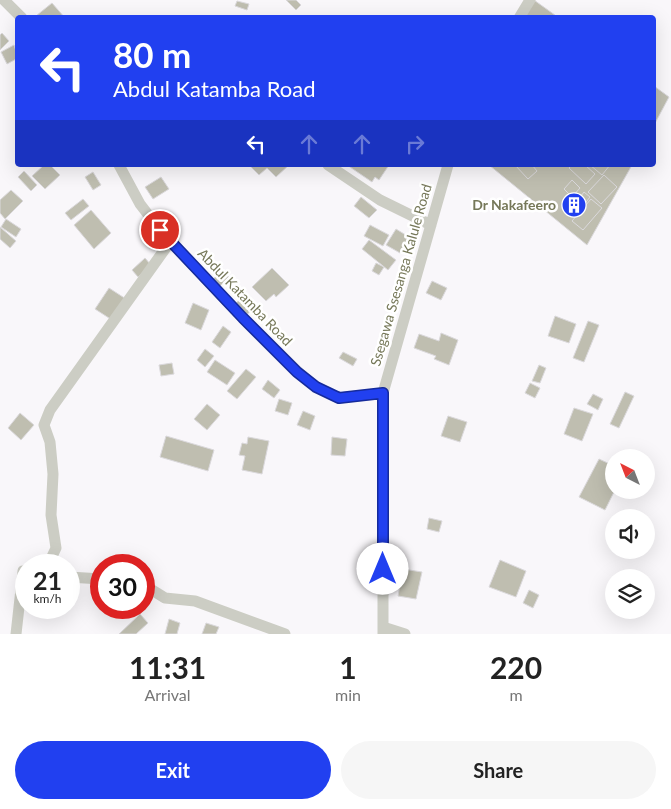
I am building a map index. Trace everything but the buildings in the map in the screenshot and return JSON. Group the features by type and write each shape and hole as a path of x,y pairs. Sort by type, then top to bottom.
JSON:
{"street":[{"path":"4,0 19,15"},
{"path":"521,15 530,0"},
{"name":"Abdul Katamba Road","path":"120,167 140,204 170,242 290,365 323,392 339,398 383,393"},
{"path":"331,167 380,200 431,226"},
{"name":"Ssegawa Ssesanga Kalule Road","path":"383,631 383,393 447,167"},
{"path":"53,554 56,548 52,515 53,474 50,442 44,425 50,410 170,242"},
{"path":"155,592 165,598 194,600 285,634"},
{"path":"16,634 18,619"},
{"path":"383,631 406,634"}],"place":[{"name":"Dr Nakafeero","path":"574,205"}],"route":[{"path":"160,230 243,318 297,372 316,387 339,398 383,393 383,569"}]}
